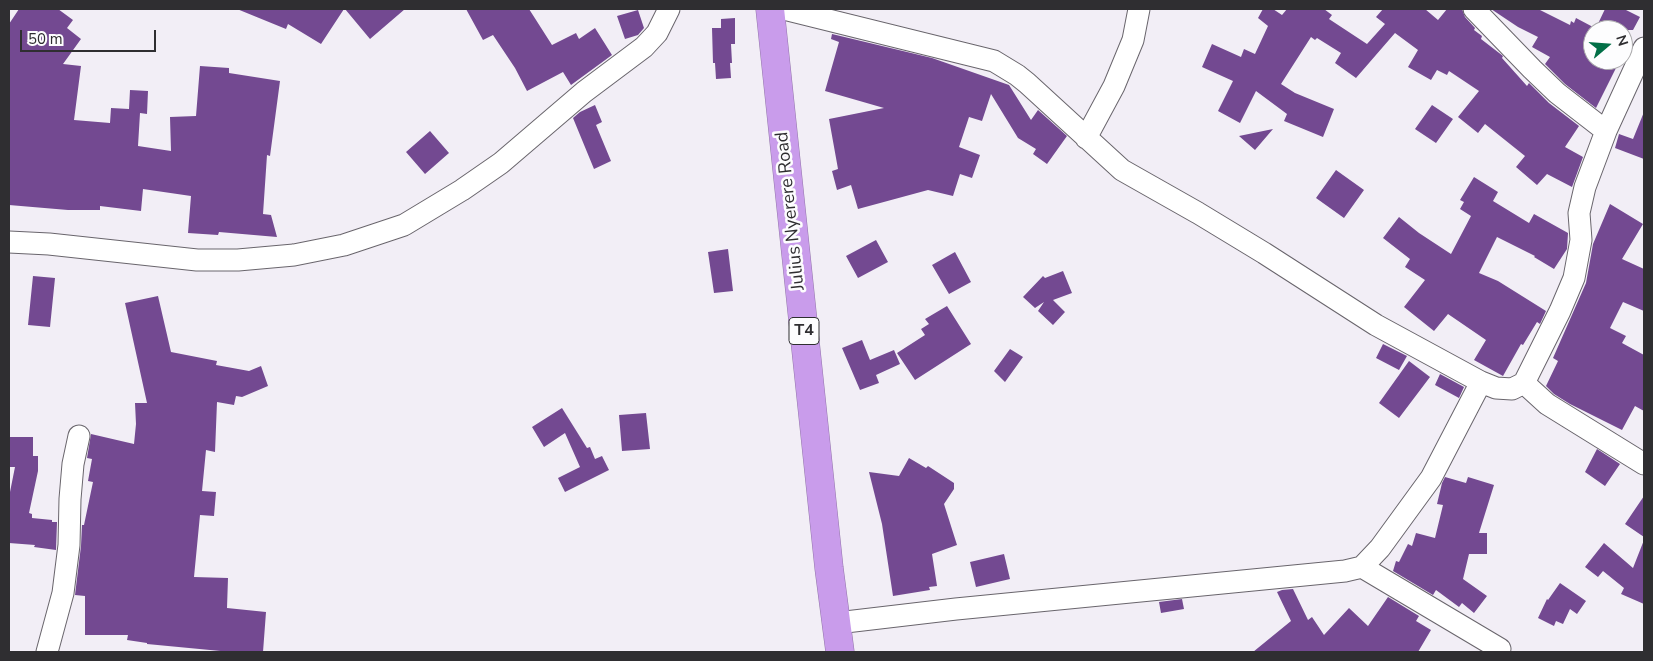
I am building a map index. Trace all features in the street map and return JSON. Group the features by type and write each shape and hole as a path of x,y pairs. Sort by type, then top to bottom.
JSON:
{"highway":[{"name":"Julius Nyerere Road","path":"770,9 829,568 840,652"}],"street":[{"path":"9,242 50,244 197,260 238,260 294,255 344,245 404,226 462,190 501,162 584,92 644,47 657,33 669,9"},
{"path":"784,9 994,61 1018,75 1122,170 1264,253 1376,325 1480,382 1496,388 1512,389 1524,383 1560,311 1574,278 1581,240 1579,213 1585,187 1606,131 1644,48"},
{"path":"1086,138 1114,86 1133,40 1140,9"},
{"path":"1474,9 1557,93 1606,131"},
{"path":"837,623 966,608 1345,571 1362,567 1380,548 1431,478 1480,382"},
{"path":"1524,383 1547,404 1644,464"},
{"path":"47,652 63,593 69,544 73,464 78,436"},
{"path":"1362,567 1500,649"}],"building":[{"path":"19,9 58,9 73,20 67,28 81,39 63,64 81,66 74,120 110,123 111,108 129,109 130,90 148,91 147,114 140,113 138,146 171,151 170,117 196,116 200,66 229,68 229,73 280,81 270,156 267,155 263,214 271,215 277,237 219,232 218,235 188,233 191,196 143,189 141,211 100,206 100,210 68,210 9,205 9,24"},
{"path":"237,9 344,9 321,44 288,24 286,29"},
{"path":"345,9 405,9 370,39"},
{"path":"466,9 529,9 552,45 576,33 579,39 595,28 612,55 571,85 563,72 527,91 515,68 493,35 483,40"},
{"path":"1263,9 1273,9 1282,15 1287,9 1324,9 1332,15 1329,19 1367,44 1385,24 1376,17 1383,9 1425,9 1438,20 1447,9 1462,9 1465,17 1475,28 1474,30 1482,36 1481,39 1503,56 1502,58 1527,86 1529,83 1549,103 1579,126 1565,147 1583,157 1572,187 1547,174 1537,185 1516,167 1525,156 1485,124 1478,133 1458,117 1479,91 1449,71 1447,75 1437,70 1431,80 1408,67 1418,50 1395,33 1356,78 1335,63 1341,53 1317,38 1315,40 1311,37 1281,84 1295,93 1334,109 1323,137 1284,121 1287,114 1256,91 1240,123 1218,111 1233,81 1202,67 1212,44 1241,57 1244,49 1255,54 1268,26 1258,18"},
{"path":"1491,9 1538,9 1570,25 1571,21 1574,23 1576,18 1583,22 1583,70 1615,70 1596,108 1565,84 1545,64 1550,57 1532,47 1538,37 1518,27"},
{"path":"1605,9 1624,9 1640,17 1633,30 1633,20 1600,20"},
{"path":"638,10 644,28 638,35 625,39 617,16"},
{"path":"735,18 735,44 731,44 731,78 716,79 715,63 713,63 712,28 721,28 721,19"},
{"path":"832,34 932,58 1009,85 1031,120 1038,110 1067,136 1047,164 1033,154 1036,149 1018,138 991,94 982,121 969,117 959,147 980,155 972,178 960,174 953,196 928,190 858,209 851,185 837,190 832,171 838,169 829,119 884,108 825,91 839,42 831,39"},
{"path":"595,105 602,122 596,125 611,161 594,169 573,118 580,112"},
{"path":"1432,105 1453,119 1436,143 1415,129"},
{"path":"1644,112 1644,159 1615,148 1619,134 1633,139"},
{"path":"1273,129 1255,150 1239,136"},
{"path":"430,131 449,153 425,174 406,152"},
{"path":"1336,170 1364,190 1344,218 1316,198"},
{"path":"1474,177 1498,192 1493,201 1529,223 1534,214 1568,233 1567,249 1554,269 1535,256 1497,237 1479,273 1498,281 1546,311 1540,324 1537,322 1523,345 1521,344 1503,376 1474,360 1486,340 1448,314 1434,331 1404,307 1425,280 1405,267 1410,259 1383,238 1399,217 1451,254 1471,216 1460,209 1464,202 1460,200"},
{"path":"1610,204 1643,224 1622,259 1644,269 1644,311 1623,302 1610,328 1626,336 1622,343 1644,355 1644,411 1635,406 1622,430 1570,404 1554,394 1546,386 1558,361 1553,358 1586,283 1593,244"},
{"path":"876,240 888,262 858,278 846,256"},
{"path":"728,249 733,291 714,293 708,252"},
{"path":"955,252 971,282 949,294 932,265"},
{"path":"1063,271 1072,293 1053,300 1065,312 1053,325 1038,311 1044,302 1035,308 1023,297 1043,276 1045,278"},
{"path":"33,276 55,278 50,327 28,325"},
{"path":"158,296 171,352 217,361 216,365 249,371 261,366 268,386 242,397 236,396 234,405 217,402 215,452 206,450 202,491 216,492 214,516 200,515 194,577 228,578 227,608 266,612 263,652 231,652 147,644 127,640 128,635 85,635 85,596 75,595 82,525 84,525 93,482 88,481 92,459 87,458 91,434 134,444 136,424 135,403 147,403 125,303"},
{"path":"947,306 971,344 915,380 897,353 925,335 921,329 929,324 925,319"},
{"path":"862,340 870,360 894,350 900,364 876,375 879,383 860,390 842,348"},
{"path":"1383,344 1407,356 1399,370 1376,358"},
{"path":"1010,349 1023,357 1005,382 994,371"},
{"path":"1409,361 1430,377 1399,418 1379,403"},
{"path":"1440,374 1464,387 1459,398 1435,385"},
{"path":"562,408 587,448 590,447 595,459 602,456 609,470 565,492 558,478 580,467 565,433 544,447 532,427"},
{"path":"646,413 650,449 622,451 619,415"},
{"path":"9,437 33,437 33,456 38,456 38,471 29,513 32,514 32,518 57,522 56,550 34,547 35,545 9,543 9,497 15,467 9,467"},
{"path":"1597,449 1620,464 1605,486 1585,472"},
{"path":"909,458 926,468 928,466 954,483 954,489 944,504 957,545 932,554 937,586 929,587 930,590 893,596 882,524 869,472 899,476"},
{"path":"1445,477 1466,483 1468,477 1494,485 1479,533 1487,533 1487,554 1469,554 1463,579 1487,596 1474,613 1462,603 1459,607 1436,590 1433,595 1393,571 1396,561 1399,562 1408,544 1412,546 1416,533 1435,538 1443,505 1437,504"},
{"path":"1644,496 1644,537 1625,524"},
{"path":"1644,540 1644,604 1621,594 1624,588 1603,571 1598,577 1585,567 1604,543 1633,568"},
{"path":"1004,554 1010,579 976,587 970,562"},
{"path":"1560,583 1586,601 1577,614 1570,609 1563,624 1556,621 1554,626 1538,618 1547,599"},
{"path":"1293,589 1308,620 1312,617 1324,635 1349,608 1368,626 1388,597 1419,616 1416,621 1431,630 1418,652 1253,652 1291,621 1277,592"},
{"path":"1182,599 1184,609 1161,613 1159,602"}]}
